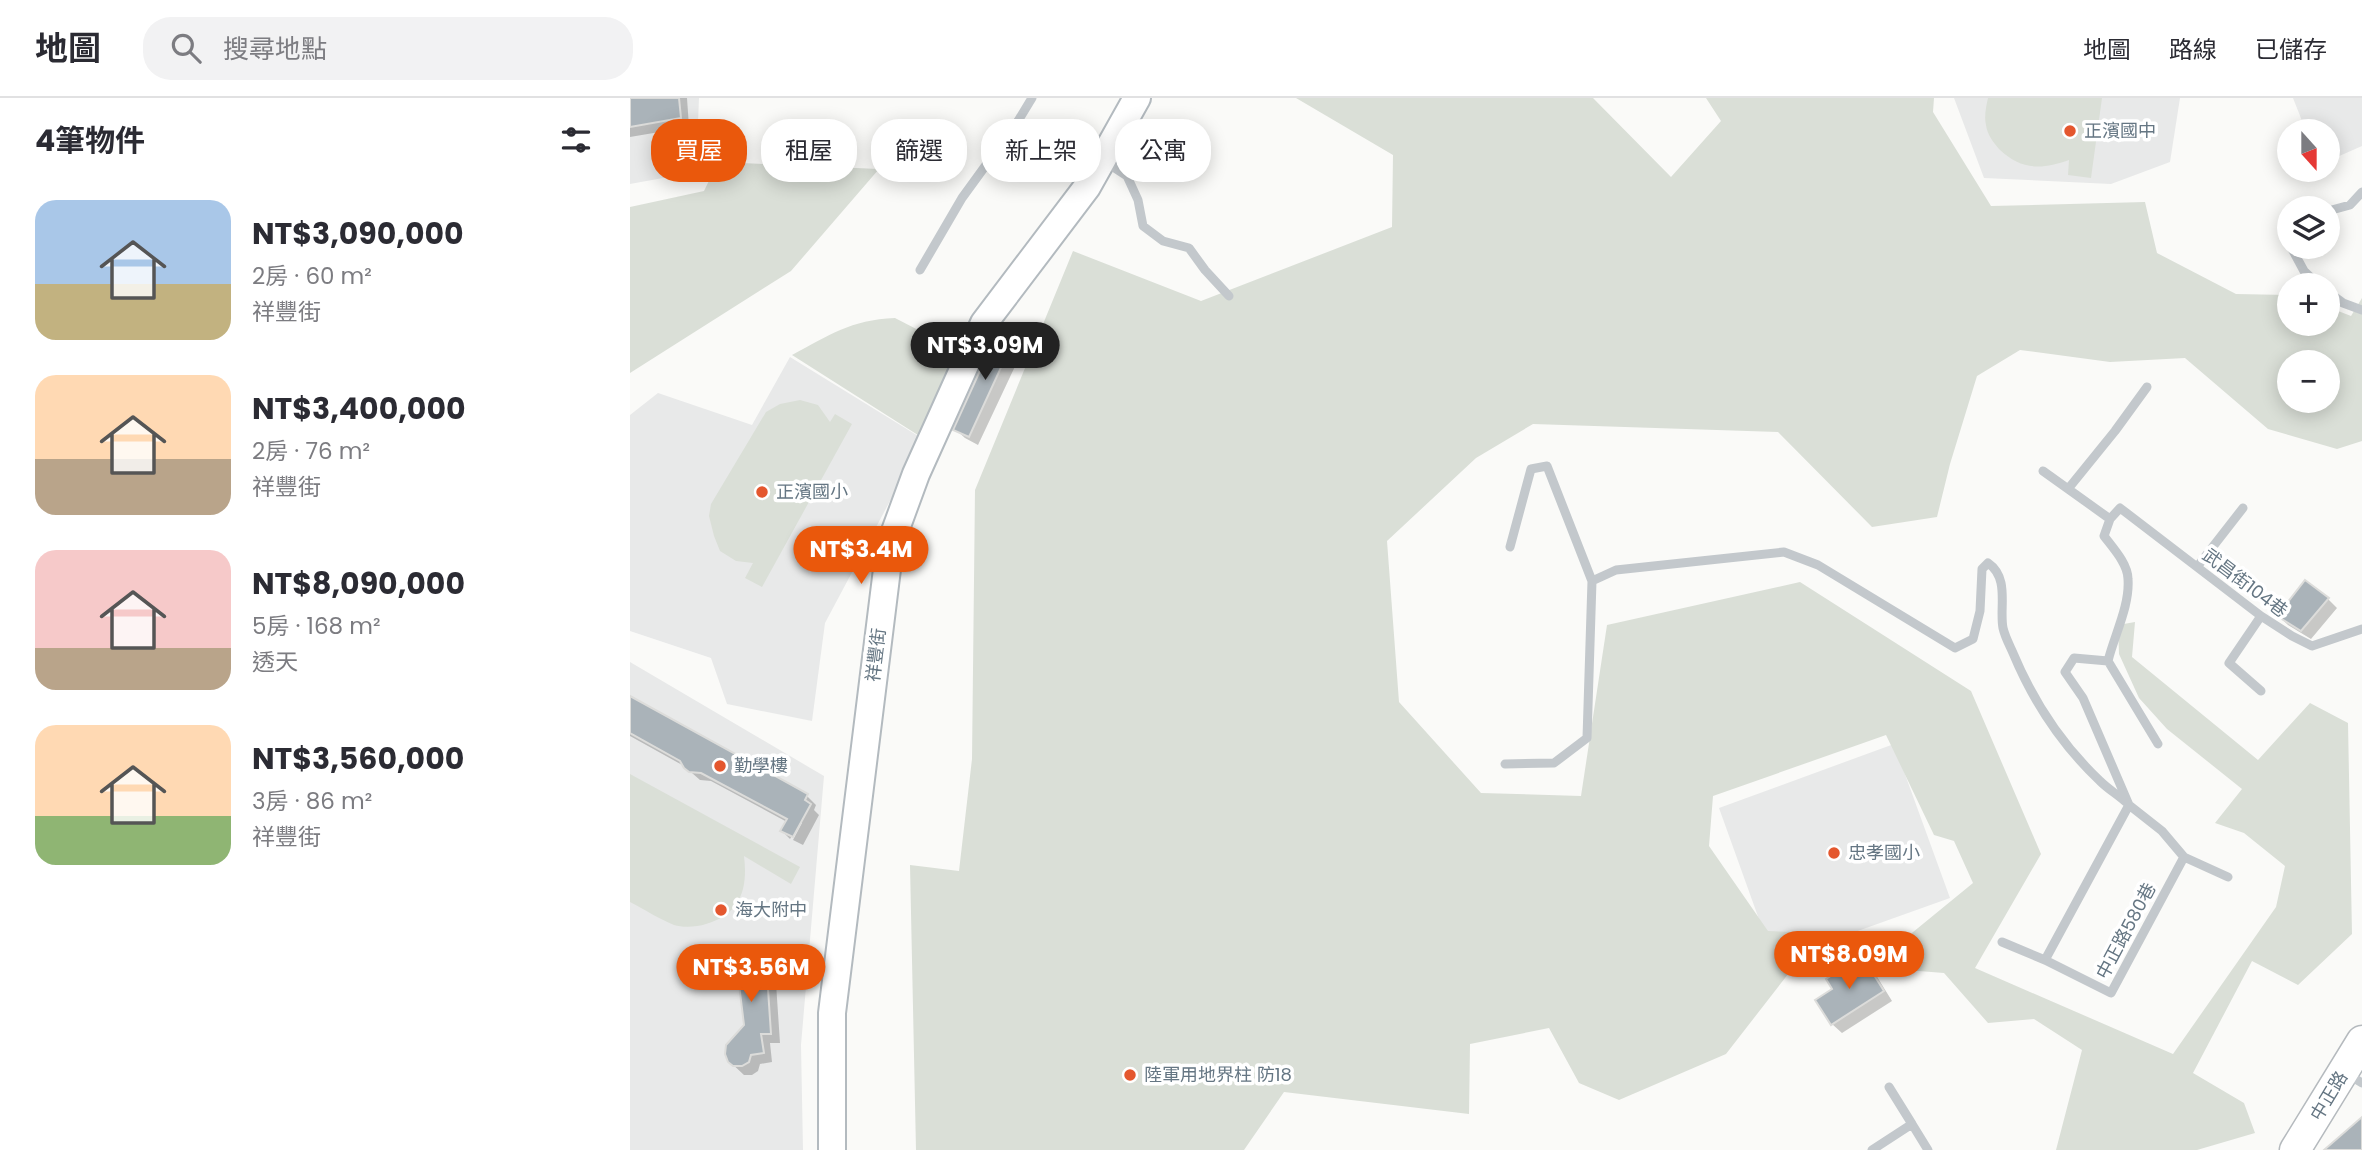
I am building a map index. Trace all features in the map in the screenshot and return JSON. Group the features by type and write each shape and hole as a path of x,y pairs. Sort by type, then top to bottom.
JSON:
{"main road":[{"name":"中正路","path":"2295,1150 2352,1077 2362,1041"}],"street":[{"name":"祥豐街","path":"832,1150 832,1013 890,545 916,474 984,323 1087,187 1137,98"}],"lane":[{"path":"920,270 962,198 1032,98"},
{"path":"1102,160 1127,176 1138,200 1143,226 1163,241 1189,248 1229,296"},
{"path":"2340,208 2350,205 2362,192"},
{"path":"2340,301 2362,310"},
{"path":"2068,489 2147,387"},
{"path":"1505,764 1554,763 1587,738 1592,581 1547,466 1531,470 1510,547"},
{"path":"2043,471 2110,519 2104,536 2119,555 2129,578 2125,603 2108,662 2158,744"},
{"name":"武昌街104巷","path":"2110,519 2120,508 2262,617 2312,646 2362,629"},
{"path":"2197,567 2243,508"},
{"path":"1592,581 1616,570 1784,552 1818,565 1955,648 1973,639 1980,611 1982,569 1989,563 1995,568 2004,597 2003,628 2014,655 2055,730 2102,783 2116,791 2162,831 2184,856 2228,877"},
{"path":"2260,691 2229,663 2262,617"},
{"path":"2108,662 2074,658 2065,672 2083,698 2130,805"},
{"path":"2045,960 2130,805"},
{"name":"中正路580巷","path":"2002,942 2111,993 2184,856"},
{"path":"1889,1087 1928,1150"},
{"path":"1872,1150 1912,1124"}],"shaded area":[{"path":"630,98 699,98 698,119 651,119 651,180 630,184"},
{"path":"1296,98 1593,98 1671,177 1721,121 1706,98 1934,98 1933,112 1991,206 2145,202 2157,253 2236,294 2277,295 2277,336 2340,336 2340,312 2351,316 2362,298 2362,441 2337,449 2268,429 2185,358 2110,362 2020,350 1977,376 1937,517 1872,527 1778,432 1533,424 1476,458 1387,541 1399,702 1481,793 1581,796 1607,625 1800,582 1971,691 2041,854 1975,968 2173,1054 2276,907 2285,866 2244,833 2215,823 2242,789 2167,729 2139,698 2119,654 2118,625 2135,622 2132,657 2258,760 2310,703 2348,723 2352,934 2298,985 2252,961 2193,1073 2244,1103 2255,1133 2197,1150 2056,1150 2082,1050 2034,1019 1988,1023 1944,973 1906,970 1907,937 1973,883 1954,841 1934,835 1886,735 1713,796 1709,846 1768,931 1820,933 1726,1054 1619,1100 1579,1083 1549,1028 1470,1044 1469,1114 1284,1092 1244,1150 916,1150 910,865 959,871 972,759 975,490 1073,251 1201,301 1392,227 1393,155"},
{"name":"正濱國中","path":"1954,98 2180,98 2170,162 2111,184 1984,178"},
{"path":"1988,98 2102,98 2091,178 2068,175 2069,160 2032,166 2007,156 1988,132 1985,115"},
{"path":"2293,98 2362,98 2362,146 2340,156 2340,119 2301,119"},
{"path":"747,163 761,164 761,182 857,182 857,168 871,169 871,178 791,271 630,373 630,207 704,191 708,182 747,182"},
{"path":"895,318 955,349 955,371 921,437 792,355 853,325"},
{"name":"正濱國小","path":"790,357 923,439 825,623 812,721 727,704 711,658 630,631 630,415 658,393 752,425"},
{"path":"800,400 818,405 830,422 835,414 852,424 762,587 745,578 753,563 736,561 720,551 709,516 711,504 766,412 780,404"},
{"name":"海大附中","path":"630,662 824,776 801,1045 803,1150 630,1150"},
{"name":"忠孝國小","path":"1894,744 1950,898 1774,961 1719,808"},
{"path":"630,774 800,867 791,884 744,856 745,879 740,898 727,914 718,920 698,926 678,926 630,902"}],"building":[{"path":"630,98 679,98 681,118 651,119 651,123 630,127"},
{"path":"999,329 1020,339 1013,352 1009,350 969,437 953,430"},
{"path":"2305,580 2329,598 2301,631 2277,616"},
{"name":"勤學樓","path":"630,696 808,794 805,800 811,804 793,837 780,831 787,819 701,773 689,772 680,761 630,733"},
{"path":"778,953 780,973 767,974 771,1034 761,1034 764,1053 751,1055 749,1062 742,1066 733,1066 725,1054 726,1045 744,1025 738,976 723,978 721,959"},
{"path":"1862,956 1884,991 1831,1025 1815,1000 1832,989 1826,979"},
{"path":"2362,1117 2362,1150 2324,1150"}],"place":[{"name":"正濱國中","path":"2070,131"},
{"name":"正濱國小","path":"762,492"},
{"name":"勤學樓","path":"720,766"},
{"name":"忠孝國小","path":"1834,853"},
{"name":"海大附中","path":"721,910"},
{"name":"陸軍用地界柱 防18","path":"1130,1075"}]}
